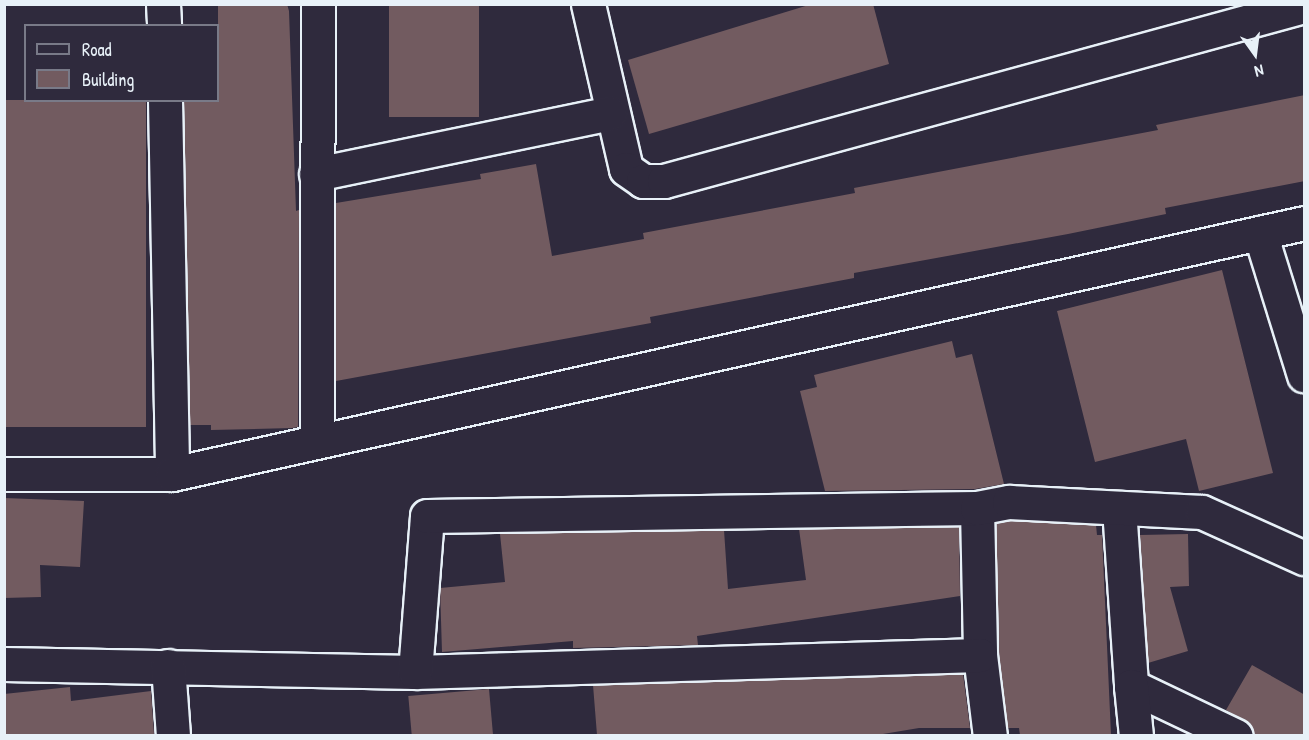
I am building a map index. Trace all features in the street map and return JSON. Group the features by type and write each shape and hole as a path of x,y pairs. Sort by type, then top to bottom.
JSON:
{"street":[{"path":"163,4 164,24"},
{"path":"317,441 318,4"},
{"path":"588,4 610,113 626,169 643,180 664,181 1305,6"},
{"path":"165,102 172,474"},
{"path":"316,174 610,113"},
{"path":"4,474 172,474 1305,223"},
{"path":"1260,233 1305,375"},
{"path":"415,672 427,516 977,508 1009,502 1202,512 1305,558"},
{"path":"977,508 980,655 990,735"},
{"path":"1119,508 1136,735"},
{"path":"4,664 415,672 980,655"},
{"path":"168,666 173,735"},
{"path":"1131,686 1236,735"}],"building":[{"path":"218,4 287,4 289,11 296,211 299,210 298,427 211,430 211,425 190,425 184,102 219,102"},
{"path":"389,4 479,4 479,117 389,117"},
{"path":"812,4 873,4 889,64 649,134 628,60"},
{"path":"1305,95 1305,181 1165,208 1166,214 854,273 854,278 650,317 651,323 336,381 336,203 481,179 480,174 536,164 552,256 644,239 643,233 855,193 854,188 1158,130 1156,125"},
{"path":"5,100 146,102 146,427 5,427"},
{"path":"1222,270 1273,473 1199,491 1186,439 1095,462 1057,311"},
{"path":"952,341 956,358 972,354 1004,484 975,489 825,491 800,391 817,387 814,375"},
{"path":"4,498 84,501 80,567 40,565 41,597 4,598"},
{"path":"1010,521 1096,525 1097,535 1102,535 1111,735 1020,735 1019,728 1008,728 999,654 996,524"},
{"path":"959,527 960,596 697,636 698,645 573,648 573,641 442,652 440,588 505,582 500,534 724,530 728,589 806,580 799,529"},
{"path":"1188,534 1189,586 1170,587 1188,651 1148,663 1140,535"},
{"path":"1252,665 1305,695 1305,735 1255,735 1251,725 1226,710"},
{"path":"963,674 970,728 919,728 877,735 597,735 593,685"},
{"path":"70,687 71,701 151,691 154,735 4,735 4,694"},
{"path":"489,689 493,735 412,736 408,696"}]}
